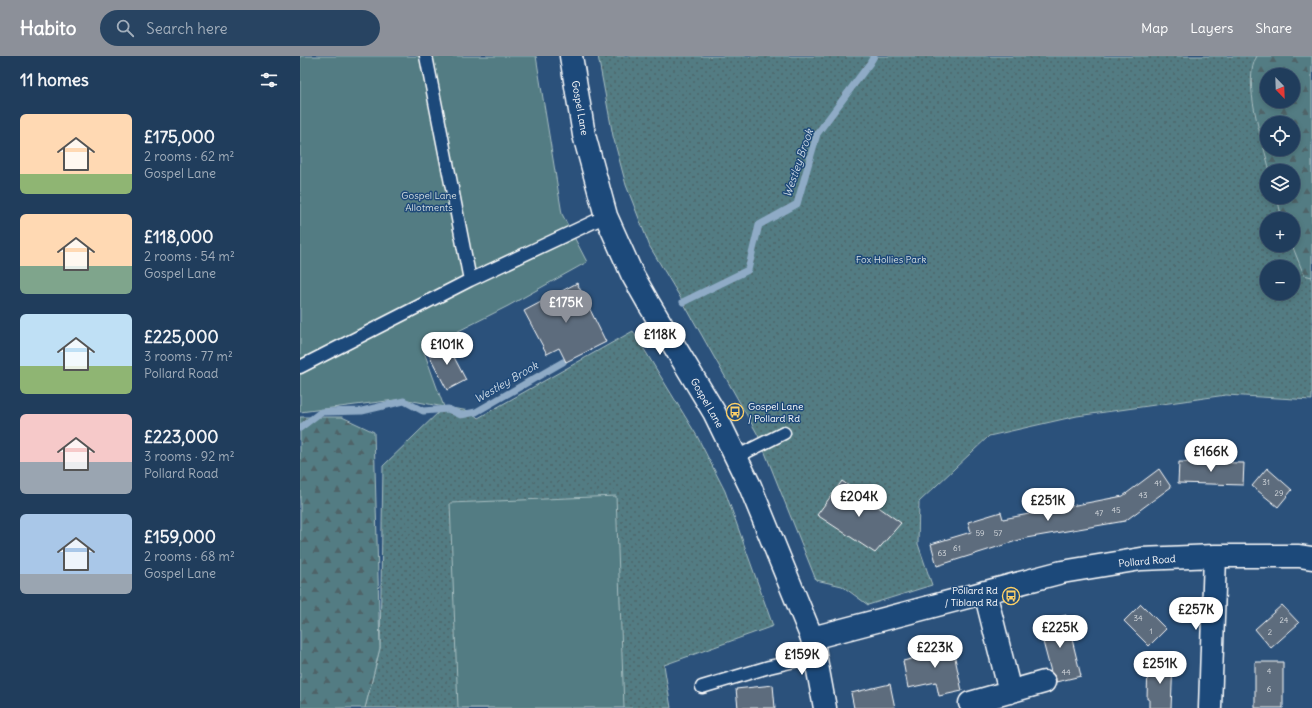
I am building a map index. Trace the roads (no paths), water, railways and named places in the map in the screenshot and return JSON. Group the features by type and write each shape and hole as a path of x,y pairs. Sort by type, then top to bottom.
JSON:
{"street":[{"name":"Gospel Lane","path":"571,56 584,135 606,216 632,274 714,412 750,486 814,647 825,708"},
{"name":"Pollard Road","path":"814,647 985,592 1062,572 1134,560 1215,556 1300,556 1312,558"},
{"path":"1210,708 1215,556"},
{"path":"985,592 1010,692"},
{"path":"970,703 1044,682"}],"lane":[{"path":"426,56 470,280"},
{"path":"300,367 470,280 606,216"},
{"path":"736,457 784,433"},
{"path":"702,687 769,667 814,647"}],"waterway":[{"name":"Westley Brook","path":"683,302 748,270 759,225 797,204 817,134 874,56"},
{"name":"Westley Brook","path":"300,428 321,412 362,411 404,401 423,411 448,409 461,415 476,412 563,362"}],"place":[{"name":"Gospel Lane / Pollard Rd","path":"735,412"},
{"name":"Pollard Rd / Tibland Rd","path":"1011,596"}],"park label":[{"name":"Gospel Lane Allotments","path":"429,200"},
{"name":"Fox Hollies Park","path":"891,259"}]}
